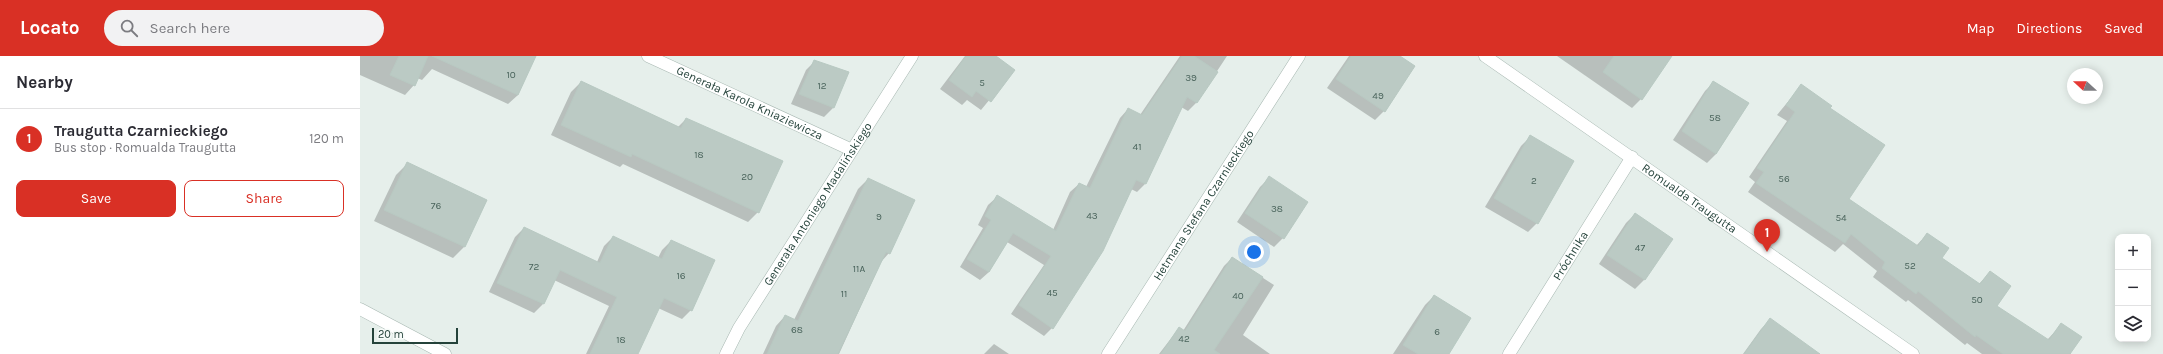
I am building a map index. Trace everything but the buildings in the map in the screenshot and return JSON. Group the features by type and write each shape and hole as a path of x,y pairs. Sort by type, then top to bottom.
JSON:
{"street":[{"name":"Generała Karola Kniaziewicza","path":"648,56 852,150"},
{"name":"Generała Antoniego Madalińskiego","path":"726,354 739,328 912,56"},
{"name":"Hetmana Stefana Czarnieckiego","path":"1108,354 1299,56"},
{"name":"Romualda Traugutta","path":"1485,56 1913,354"},
{"name":"Próchnika","path":"1509,354 1632,157"},
{"path":"360,309 444,354"}],"place":[{"name":"Traugutta Czarnieckiego","path":"1767,252"}]}
